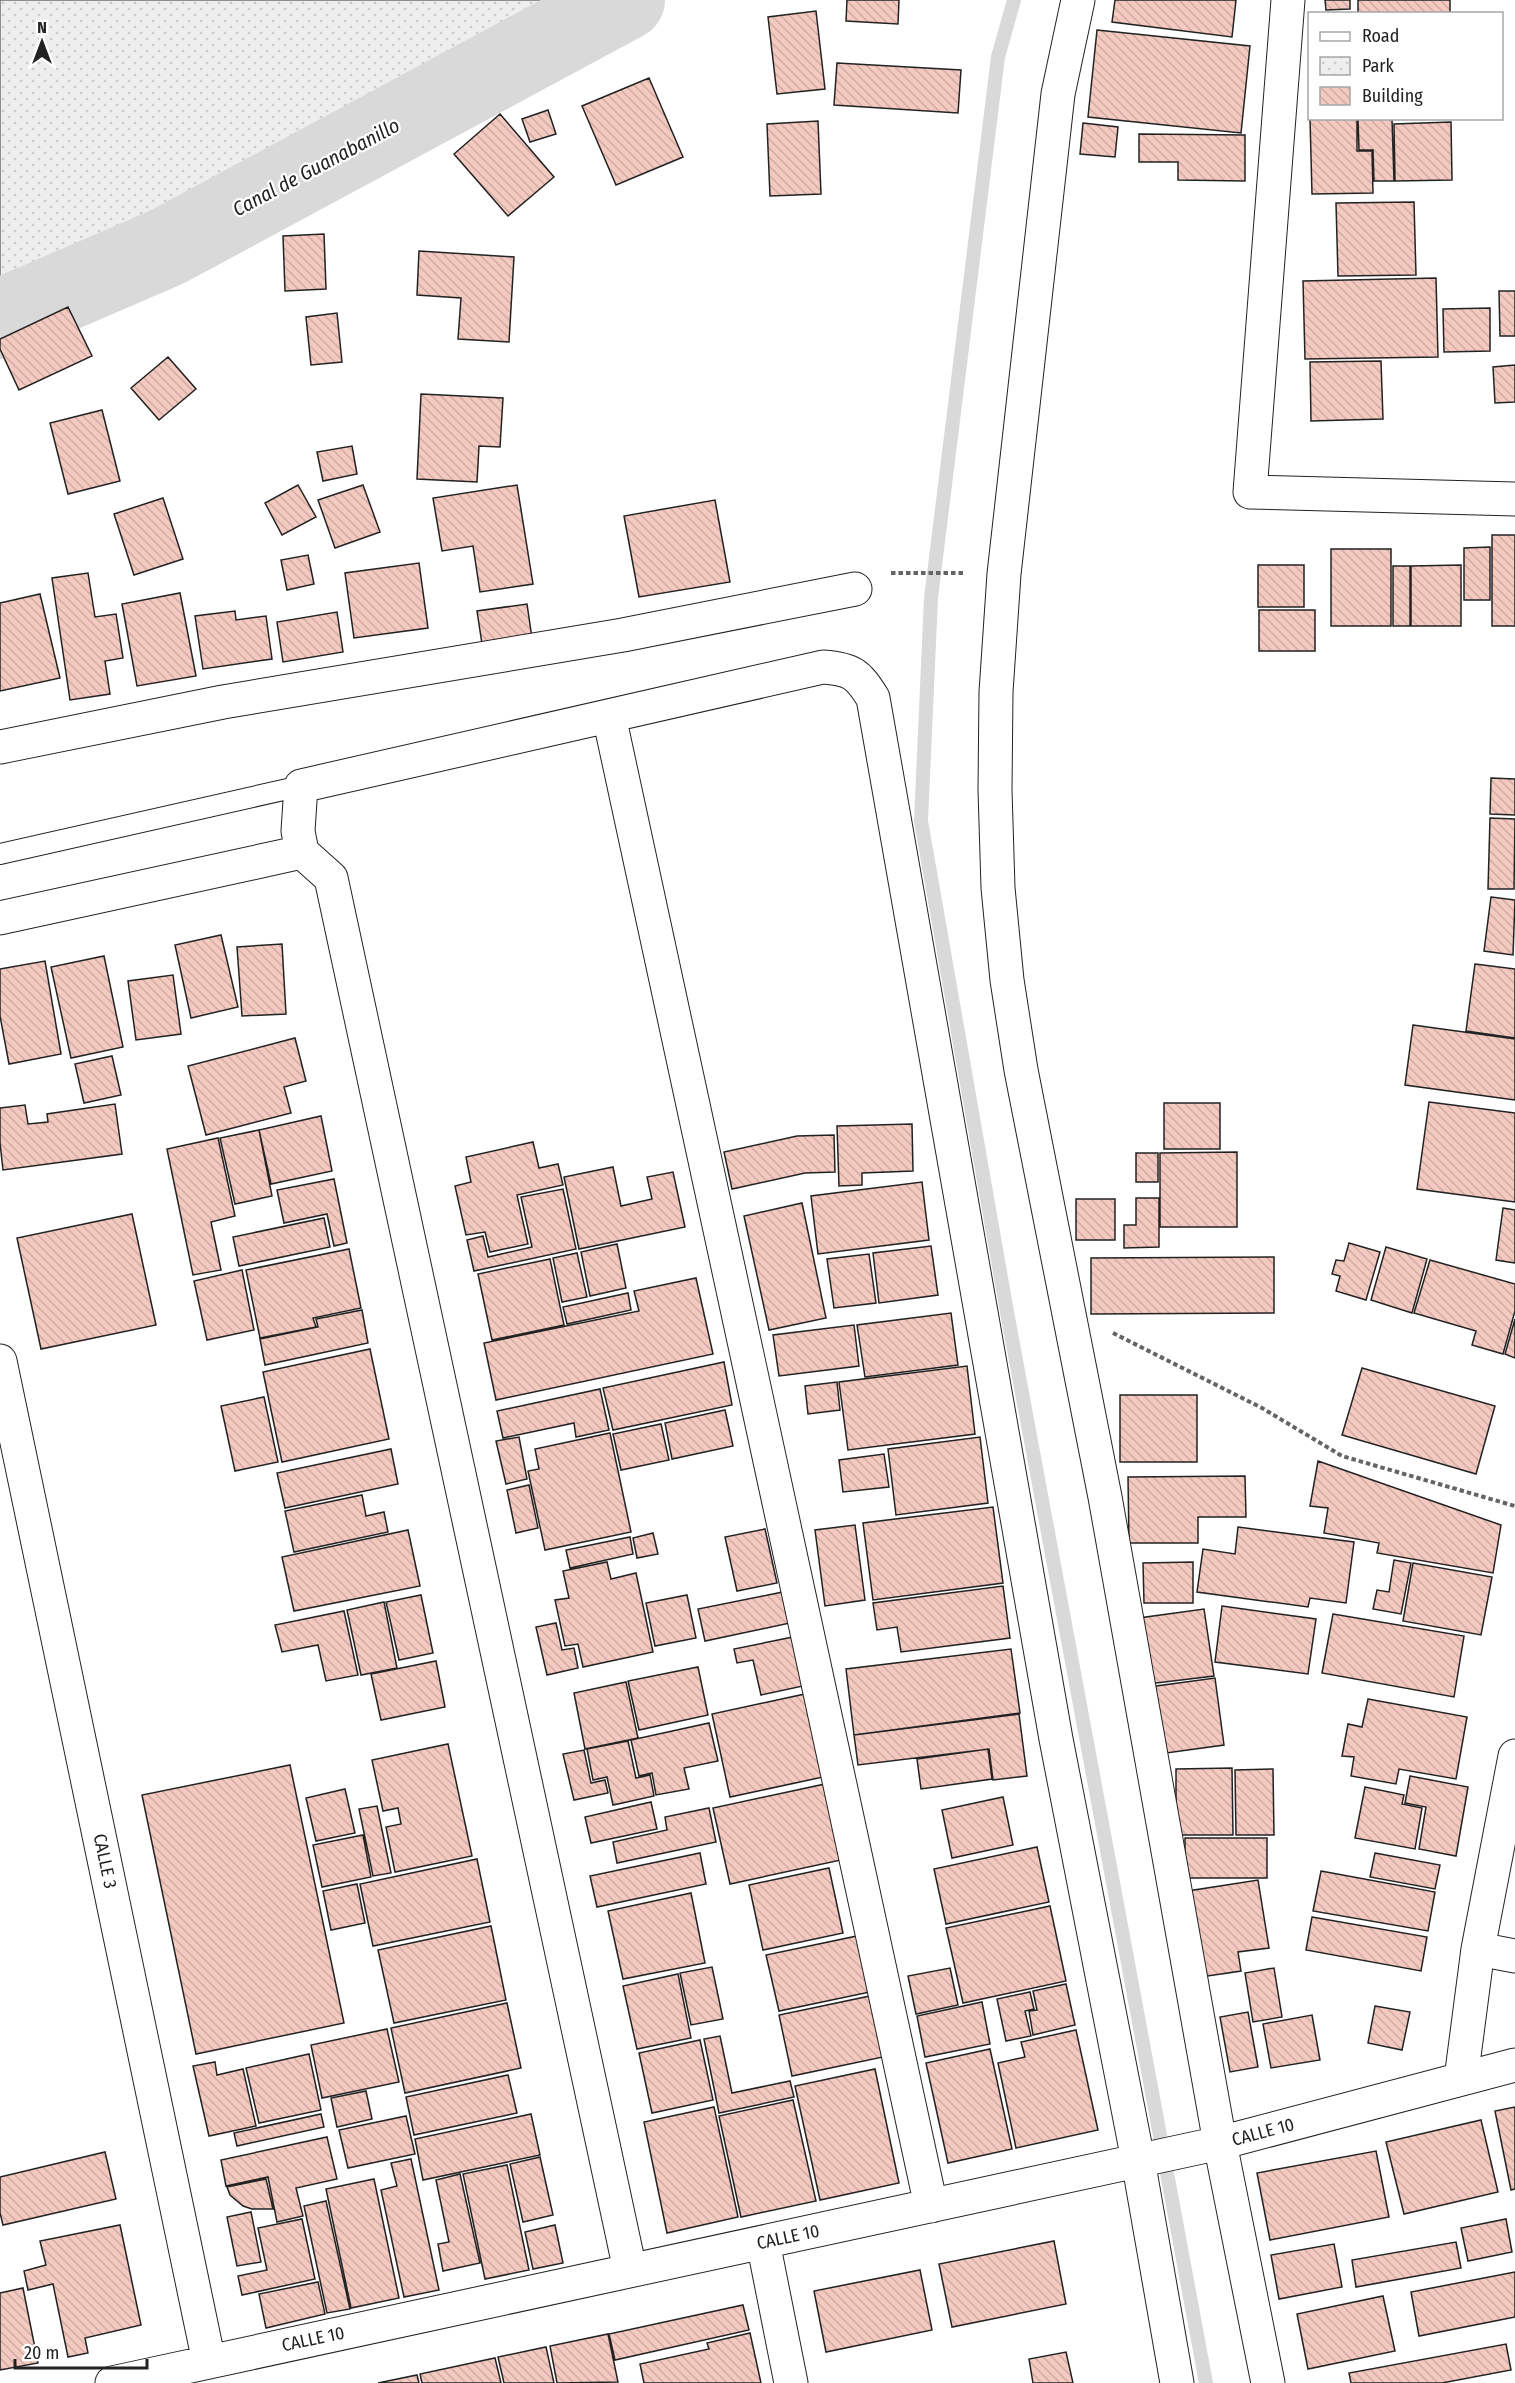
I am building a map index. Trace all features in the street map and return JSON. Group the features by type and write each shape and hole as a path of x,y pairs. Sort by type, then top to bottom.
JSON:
{"street":[{"path":"1078,0 1058,94 1004,574 996,692 995,790 998,888 1007,980 1021,1070 1105,1497 1206,2146 1268,2383"},
{"path":"1288,0 1251,492 1515,499"},
{"path":"0,747 223,702 623,635 855,589"},
{"path":"630,2270 332,879 302,852 298,831 301,786 824,667 846,668 861,679 873,698 1056,1739 1140,2160 1178,2383"},
{"path":"609,716 931,2206"},
{"path":"0,918 302,852"},
{"name":"CALLE 3","path":"0,1361 209,2362"},
{"path":"1461,2079 1478,1949 1515,1756"},
{"path":"1478,1949 1515,1956"},
{"name":"CALLE 10","path":"112,2383 1206,2146 1515,2065"},
{"path":"763,2242 791,2383"}],"lane":[{"path":"0,854 301,786"}],"path":[{"path":"928,573 969,573"},
{"path":"1069,1311 1262,1408 1342,1456 1515,1506"}],"green space":[{"path":"0,0 625,0 167,247 0,319"}],"building":[{"path":"847,0 899,0 898,24 846,21"},
{"path":"1115,0 1236,0 1232,37 1112,22"},
{"path":"1325,0 1350,0 1350,9 1326,10"},
{"path":"1358,0 1450,0 1450,12 1358,12"},
{"path":"816,11 825,89 777,94 768,17"},
{"path":"1097,30 1250,46 1241,133 1088,117"},
{"path":"837,63 961,70 958,113 834,105"},
{"path":"649,78 683,157 616,185 582,106"},
{"path":"548,110 556,134 530,142 522,119"},
{"path":"500,114 554,177 508,216 454,154"},
{"path":"1310,120 1357,120 1357,151 1372,151 1373,193 1312,194"},
{"path":"1358,120 1392,120 1394,181 1374,181 1373,150 1359,150"},
{"path":"818,121 821,194 770,196 767,124"},
{"path":"1451,122 1452,180 1395,181 1394,124"},
{"path":"1083,123 1118,127 1115,157 1080,154"},
{"path":"1139,134 1245,135 1245,181 1178,180 1178,162 1139,162"},
{"path":"1414,202 1416,275 1338,276 1336,203"},
{"path":"324,234 326,289 285,291 283,236"},
{"path":"419,251 514,257 509,342 458,339 461,298 417,295"},
{"path":"1436,278 1438,357 1305,359 1303,281"},
{"path":"1499,291 1515,291 1515,336 1500,336"},
{"path":"68,307 92,356 19,390 0,349 0,339"},
{"path":"1490,308 1490,351 1444,352 1443,309"},
{"path":"337,313 342,362 311,365 306,317"},
{"path":"168,357 196,389 159,420 131,388"},
{"path":"1381,361 1383,419 1311,421 1310,362"},
{"path":"1515,365 1515,402 1495,403 1493,367"},
{"path":"421,394 503,398 500,447 479,446 477,482 417,479"},
{"path":"102,410 120,481 68,494 50,423"},
{"path":"352,446 357,474 323,481 317,452"},
{"path":"298,485 316,517 282,535 265,503"},
{"path":"363,485 380,532 335,548 318,500"},
{"path":"517,485 533,584 480,592 473,546 442,551 433,498"},
{"path":"163,498 183,559 134,575 114,514"},
{"path":"715,500 730,582 639,597 624,516"},
{"path":"1492,535 1515,535 1515,626 1492,626"},
{"path":"1490,547 1490,600 1464,600 1464,548"},
{"path":"1331,549 1391,549 1391,626 1331,626"},
{"path":"308,555 314,584 287,590 281,560"},
{"path":"419,563 428,628 354,638 345,573"},
{"path":"1258,565 1304,565 1304,607 1258,607"},
{"path":"1461,565 1461,626 1411,626 1411,566"},
{"path":"1393,566 1410,566 1410,626 1393,626"},
{"path":"88,573 95,617 116,614 123,658 105,661 110,694 70,700 52,578"},
{"path":"180,593 196,676 137,686 122,604"},
{"path":"40,594 60,678 0,691 0,603"},
{"path":"527,604 532,638 482,644 477,611"},
{"path":"1259,610 1315,610 1315,651 1259,651"},
{"path":"235,611 236,620 266,616 272,659 203,669 195,616"},
{"path":"337,612 343,652 283,662 277,622"},
{"path":"1491,778 1515,779 1515,815 1490,814"},
{"path":"1490,818 1515,819 1514,889 1488,889"},
{"path":"1491,897 1515,900 1513,955 1484,951"},
{"path":"221,935 238,1007 191,1018 175,945"},
{"path":"282,944 286,1014 242,1016 237,947"},
{"path":"104,956 123,1047 71,1058 51,967"},
{"path":"45,961 61,1054 9,1064 0,1016 0,969"},
{"path":"1475,964 1515,969 1515,1038 1466,1031"},
{"path":"173,975 181,1034 136,1040 128,981"},
{"path":"1413,1025 1515,1039 1515,1100 1405,1085"},
{"path":"295,1038 306,1081 284,1087 291,1113 206,1135 188,1066"},
{"path":"112,1056 121,1095 84,1103 75,1064"},
{"path":"1429,1102 1515,1113 1515,1202 1417,1189"},
{"path":"1164,1103 1220,1103 1220,1149 1164,1149"},
{"path":"115,1104 122,1154 3,1170 0,1108 25,1105 28,1124 48,1122 47,1114"},
{"path":"321,1116 332,1171 271,1184 259,1130"},
{"path":"912,1124 913,1171 862,1173 862,1185 839,1186 837,1126"},
{"path":"259,1130 272,1196 235,1204 220,1138"},
{"path":"834,1135 835,1172 805,1173 732,1189 724,1152 797,1136"},
{"path":"218,1138 235,1216 211,1222 221,1270 193,1275 167,1149"},
{"path":"533,1142 539,1168 558,1164 563,1185 517,1195 528,1244 490,1252 485,1232 466,1235 455,1186 471,1182 466,1157"},
{"path":"1237,1152 1237,1227 1160,1227 1160,1153"},
{"path":"1136,1153 1158,1153 1158,1182 1136,1182"},
{"path":"613,1167 621,1206 652,1199 647,1177 673,1172 685,1227 579,1249 564,1177"},
{"path":"334,1179 347,1243 334,1246 327,1214 284,1223 277,1190"},
{"path":"922,1182 929,1240 818,1254 811,1196"},
{"path":"563,1189 576,1249 474,1271 467,1240 483,1236 488,1257 532,1247 521,1197"},
{"path":"1136,1198 1159,1198 1159,1247 1124,1248 1124,1225 1136,1225"},
{"path":"1076,1199 1115,1199 1115,1240 1076,1240"},
{"path":"802,1203 826,1318 769,1330 744,1216"},
{"path":"1503,1208 1515,1210 1515,1263 1496,1260"},
{"path":"132,1214 156,1325 41,1349 17,1238"},
{"path":"324,1218 330,1247 239,1266 233,1237"},
{"path":"1349,1243 1380,1252 1366,1300 1336,1291 1340,1276 1332,1274 1336,1260 1344,1261"},
{"path":"617,1244 626,1288 590,1296 581,1252"},
{"path":"931,1246 938,1295 879,1303 873,1253"},
{"path":"1386,1247 1427,1259 1412,1313 1371,1300"},
{"path":"349,1249 361,1308 313,1318 316,1327 260,1338 246,1270"},
{"path":"577,1253 587,1297 562,1302 553,1258"},
{"path":"869,1254 876,1303 834,1308 827,1259"},
{"path":"1274,1257 1274,1313 1091,1314 1091,1258"},
{"path":"550,1259 564,1325 492,1340 478,1274"},
{"path":"1430,1260 1515,1284 1515,1311 1503,1354 1472,1345 1476,1331 1414,1313"},
{"path":"242,1270 254,1330 207,1340 194,1281"},
{"path":"696,1278 713,1354 496,1400 484,1343 639,1311 634,1291"},
{"path":"628,1293 631,1310 567,1324 563,1307"},
{"path":"362,1310 368,1343 265,1365 260,1339 318,1327 316,1319"},
{"path":"951,1313 958,1365 865,1377 857,1325"},
{"path":"1515,1319 1515,1358 1505,1354"},
{"path":"854,1325 859,1366 779,1376 773,1335"},
{"path":"370,1349 389,1439 282,1462 263,1372"},
{"path":"724,1362 732,1405 613,1430 603,1388"},
{"path":"967,1366 975,1434 848,1450 839,1382"},
{"path":"1362,1368 1495,1406 1476,1474 1342,1435"},
{"path":"837,1382 840,1410 808,1414 805,1386"},
{"path":"600,1389 609,1430 576,1437 574,1423 503,1438 497,1411"},
{"path":"1120,1395 1197,1395 1197,1462 1120,1462"},
{"path":"264,1397 278,1462 235,1471 221,1406"},
{"path":"725,1410 733,1446 672,1459 665,1423"},
{"path":"661,1424 669,1460 621,1470 613,1434"},
{"path":"610,1433 631,1532 545,1550 528,1471 539,1469 535,1449"},
{"path":"519,1437 527,1479 506,1484 496,1441"},
{"path":"980,1437 988,1503 896,1515 888,1449"},
{"path":"391,1449 398,1484 285,1508 277,1473"},
{"path":"884,1454 889,1487 843,1492 839,1460"},
{"path":"1318,1461 1501,1525 1493,1573 1377,1553 1379,1543 1324,1533 1328,1508 1310,1506"},
{"path":"1245,1476 1246,1517 1198,1517 1198,1543 1129,1543 1128,1477"},
{"path":"529,1485 538,1528 516,1533 507,1490"},
{"path":"362,1495 366,1516 384,1512 388,1532 294,1552 285,1511"},
{"path":"993,1507 1003,1583 873,1600 863,1523"},
{"path":"855,1525 865,1600 825,1606 815,1530"},
{"path":"1238,1527 1354,1542 1346,1603 1310,1598 1308,1607 1197,1592 1203,1549 1235,1554"},
{"path":"765,1529 777,1583 737,1591 725,1537"},
{"path":"408,1530 420,1586 294,1611 282,1557"},
{"path":"653,1533 658,1554 637,1558 633,1538"},
{"path":"630,1537 633,1554 570,1568 566,1550"},
{"path":"1394,1560 1411,1563 1401,1614 1373,1609 1377,1590 1389,1592"},
{"path":"607,1562 611,1579 636,1573 653,1652 583,1667 578,1644 565,1646 555,1600 569,1598 563,1571"},
{"path":"1193,1562 1193,1603 1144,1603 1143,1563"},
{"path":"1413,1563 1492,1577 1481,1635 1403,1621"},
{"path":"1003,1586 1010,1638 901,1652 897,1627 877,1630 873,1603"},
{"path":"783,1592 790,1623 705,1641 698,1609"},
{"path":"421,1595 433,1653 399,1660 386,1602"},
{"path":"687,1595 696,1638 655,1646 646,1603"},
{"path":"384,1602 397,1668 361,1675 347,1610"},
{"path":"1222,1606 1316,1619 1308,1674 1215,1662"},
{"path":"1204,1609 1214,1676 1148,1684 1139,1618"},
{"path":"344,1611 358,1675 326,1681 318,1645 282,1652 275,1625"},
{"path":"1333,1614 1464,1636 1454,1697 1322,1673"},
{"path":"556,1623 562,1650 574,1648 578,1668 547,1675 536,1627"},
{"path":"793,1637 803,1686 761,1695 753,1660 737,1663 734,1649"},
{"path":"1011,1649 1020,1713 854,1735 846,1669"},
{"path":"436,1661 445,1707 381,1720 371,1674"},
{"path":"698,1667 708,1715 639,1730 628,1681"},
{"path":"1215,1678 1224,1745 1159,1754 1149,1687"},
{"path":"626,1682 638,1738 585,1749 574,1693"},
{"path":"805,1694 823,1777 730,1797 712,1714"},
{"path":"1368,1699 1467,1717 1456,1779 1399,1769 1396,1784 1351,1776 1354,1757 1342,1756 1348,1724 1362,1727"},
{"path":"1019,1714 1027,1776 993,1780 989,1749 858,1765 854,1735"},
{"path":"709,1723 718,1761 684,1768 689,1789 656,1795 652,1773 639,1776 631,1740"},
{"path":"628,1741 636,1778 650,1775 654,1796 613,1805 607,1777 593,1780 587,1749"},
{"path":"448,1744 472,1856 395,1872 386,1827 401,1824 398,1808 383,1811 372,1760"},
{"path":"988,1749 992,1779 921,1789 917,1759"},
{"path":"584,1750 591,1783 605,1780 608,1793 574,1800 563,1754"},
{"path":"290,1765 344,2023 196,2054 142,1795"},
{"path":"1232,1768 1233,1835 1176,1835 1176,1769"},
{"path":"1273,1769 1274,1835 1236,1835 1235,1770"},
{"path":"1410,1776 1468,1787 1456,1856 1419,1849 1426,1807 1405,1803"},
{"path":"825,1784 841,1860 730,1884 713,1808"},
{"path":"1365,1787 1404,1795 1402,1804 1422,1808 1415,1849 1355,1838"},
{"path":"345,1789 355,1833 316,1841 306,1798"},
{"path":"1003,1797 1013,1845 952,1858 942,1810"},
{"path":"651,1802 657,1829 591,1843 585,1817"},
{"path":"377,1806 391,1873 373,1876 359,1809"},
{"path":"709,1808 716,1842 617,1863 613,1842 667,1830 665,1817"},
{"path":"363,1835 371,1877 322,1887 313,1845"},
{"path":"1185,1838 1267,1838 1267,1878 1185,1878"},
{"path":"1037,1847 1049,1902 946,1924 934,1869"},
{"path":"700,1853 706,1884 597,1907 590,1876"},
{"path":"1375,1853 1440,1865 1435,1889 1370,1877"},
{"path":"477,1859 490,1922 373,1946 360,1884"},
{"path":"829,1868 843,1933 763,1950 749,1885"},
{"path":"1321,1871 1435,1892 1428,1931 1313,1911"},
{"path":"1258,1880 1269,1948 1238,1952 1241,1971 1201,1977 1188,1891"},
{"path":"357,1884 365,1923 331,1930 323,1891"},
{"path":"691,1893 705,1963 623,1979 608,1911"},
{"path":"1050,1906 1066,1981 963,2003 946,1928"},
{"path":"1312,1917 1427,1937 1421,1971 1306,1950"},
{"path":"491,1926 506,2000 394,2023 378,1950"},
{"path":"857,1936 870,1992 779,2011 766,1955"},
{"path":"712,1967 723,2019 691,2025 680,1973"},
{"path":"950,1968 958,2005 916,2014 908,1976"},
{"path":"1274,1968 1282,2017 1253,2022 1245,1973"},
{"path":"678,1974 691,2038 637,2049 623,1986"},
{"path":"1066,1984 1075,2025 1033,2035 1029,2011 1037,2010 1033,1991"},
{"path":"1030,1992 1034,2009 1025,2011 1031,2036 1006,2041 997,1999"},
{"path":"870,1996 883,2057 792,2076 779,2015"},
{"path":"982,2002 990,2044 925,2057 917,2016"},
{"path":"507,2003 521,2068 405,2093 391,2028"},
{"path":"1375,2006 1410,2012 1402,2050 1368,2043"},
{"path":"1248,2012 1258,2067 1230,2072 1220,2017"},
{"path":"1312,2015 1320,2060 1271,2068 1263,2024"},
{"path":"387,2029 399,2082 322,2098 311,2045"},
{"path":"1076,2030 1098,2130 1016,2148 998,2063 1025,2057 1021,2042"},
{"path":"720,2036 732,2093 790,2081 794,2097 719,2113 704,2039"},
{"path":"700,2040 713,2100 652,2113 639,2053"},
{"path":"990,2049 1012,2149 948,2163 926,2063"},
{"path":"309,2054 321,2110 259,2123 246,2068"},
{"path":"215,2062 217,2075 243,2069 256,2126 209,2136 193,2066"},
{"path":"875,2069 899,2183 820,2200 795,2086"},
{"path":"508,2075 517,2113 414,2135 406,2097"},
{"path":"366,2091 372,2119 337,2127 331,2098"},
{"path":"793,2100 816,2201 741,2217 719,2116"},
{"path":"714,2107 738,2217 667,2233 644,2122"},
{"path":"1515,2107 1515,2189 1511,2190 1495,2111"},
{"path":"321,2114 324,2127 237,2146 234,2133"},
{"path":"531,2114 540,2155 423,2180 415,2139"},
{"path":"406,2116 415,2154 348,2168 339,2130"},
{"path":"1481,2120 1498,2192 1404,2214 1386,2142"},
{"path":"327,2137 337,2179 296,2188 303,2216 277,2222 268,2177 226,2186 221,2160"},
{"path":"1376,2151 1389,2217 1270,2240 1257,2173"},
{"path":"105,2152 116,2199 3,2225 0,2213 0,2177"},
{"path":"540,2157 553,2215 523,2222 510,2164"},
{"path":"411,2159 439,2290 404,2297 381,2190 397,2186 391,2163"},
{"path":"507,2165 529,2270 485,2279 463,2174"},
{"path":"460,2174 480,2263 443,2271 438,2244 449,2242 436,2180"},
{"path":"266,2179 273,2209 252,2209 243,2206 230,2195 227,2187"},
{"path":"374,2179 399,2298 351,2308 326,2189"},
{"path":"326,2201 350,2309 327,2313 304,2206"},
{"path":"251,2212 261,2262 237,2266 227,2217"},
{"path":"302,2219 315,2279 242,2295 238,2276 267,2270 258,2228"},
{"path":"1506,2219 1512,2252 1468,2261 1461,2228"},
{"path":"120,2225 141,2325 85,2338 88,2353 68,2357 53,2284 28,2290 24,2271 46,2265 40,2241"},
{"path":"555,2225 563,2263 533,2269 525,2232"},
{"path":"1054,2241 1066,2304 952,2327 939,2264"},
{"path":"1456,2242 1461,2268 1356,2287 1352,2260"},
{"path":"1334,2244 1342,2287 1279,2299 1271,2255"},
{"path":"920,2270 932,2330 826,2352 814,2291"},
{"path":"1515,2272 1515,2317 1419,2336 1411,2292"},
{"path":"318,2282 325,2314 266,2328 259,2294"},
{"path":"23,2288 38,2363 0,2370 0,2293"},
{"path":"1383,2296 1395,2351 1308,2369 1297,2314"},
{"path":"743,2305 749,2330 615,2360 609,2334"},
{"path":"750,2333 761,2383 644,2383 640,2364 709,2349 707,2343"},
{"path":"608,2334 618,2382 557,2383 550,2346"},
{"path":"1506,2344 1511,2370 1442,2383 1351,2383 1349,2373"},
{"path":"546,2347 554,2383 504,2383 498,2357"},
{"path":"1066,2352 1073,2383 1033,2383 1029,2359"},
{"path":"495,2358 501,2383 422,2383 420,2374"},
{"path":"417,2375 419,2383 378,2383"}],"waterway":[{"name":"Canal de Guanabanillo","path":"0,319 167,247 625,0"},
{"path":"1014,0 998,57 931,598 921,821 1007,1312 1206,2383"}]}
